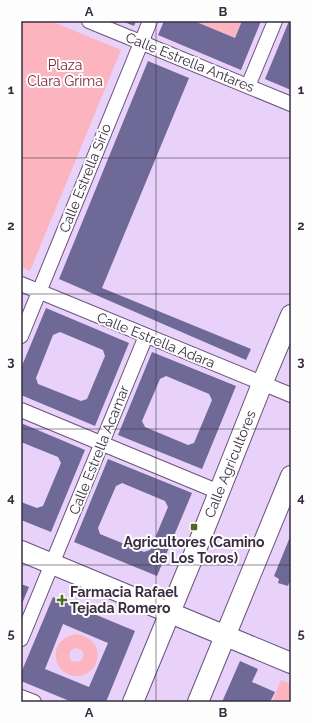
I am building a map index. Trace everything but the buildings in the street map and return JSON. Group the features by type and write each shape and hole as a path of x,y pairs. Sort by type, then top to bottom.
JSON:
{"street":[{"name":"Calle Estrella Antares","path":"89,21 291,104"},
{"name":"Calle Estrella Sirio","path":"21,336 150,21"},
{"path":"248,86 275,21"},
{"name":"Calle Estrella Adara","path":"21,284 291,395"},
{"name":"Calle Agricultores","path":"139,700 170,613 291,315"},
{"name":"Calle Estrella Acamar","path":"21,639 146,336"},
{"path":"21,410 219,492"},
{"path":"198,702 291,476"},
{"path":"21,551 291,664"},
{"path":"21,697 34,702"}],"green space":[{"name":"Plaza Clara Grima","path":"21,21 51,21 121,50 30,271 21,267"},
{"path":"194,21 242,21 235,38"},
{"path":"77,634 91,640 98,652 93,669 83,675 73,676 65,673 56,659 56,651 59,644 66,638","holes":["75,648 80,649 84,654 82,660 78,662 71,661 69,655 70,651"]},
{"path":"281,680 291,684 291,702 272,702"}],"place":[{"name":"Agricultores (Camino de Los Toros)","path":"194,527"},
{"name":"Farmacia Rafael Tejada Romero","path":"62,600"}]}
